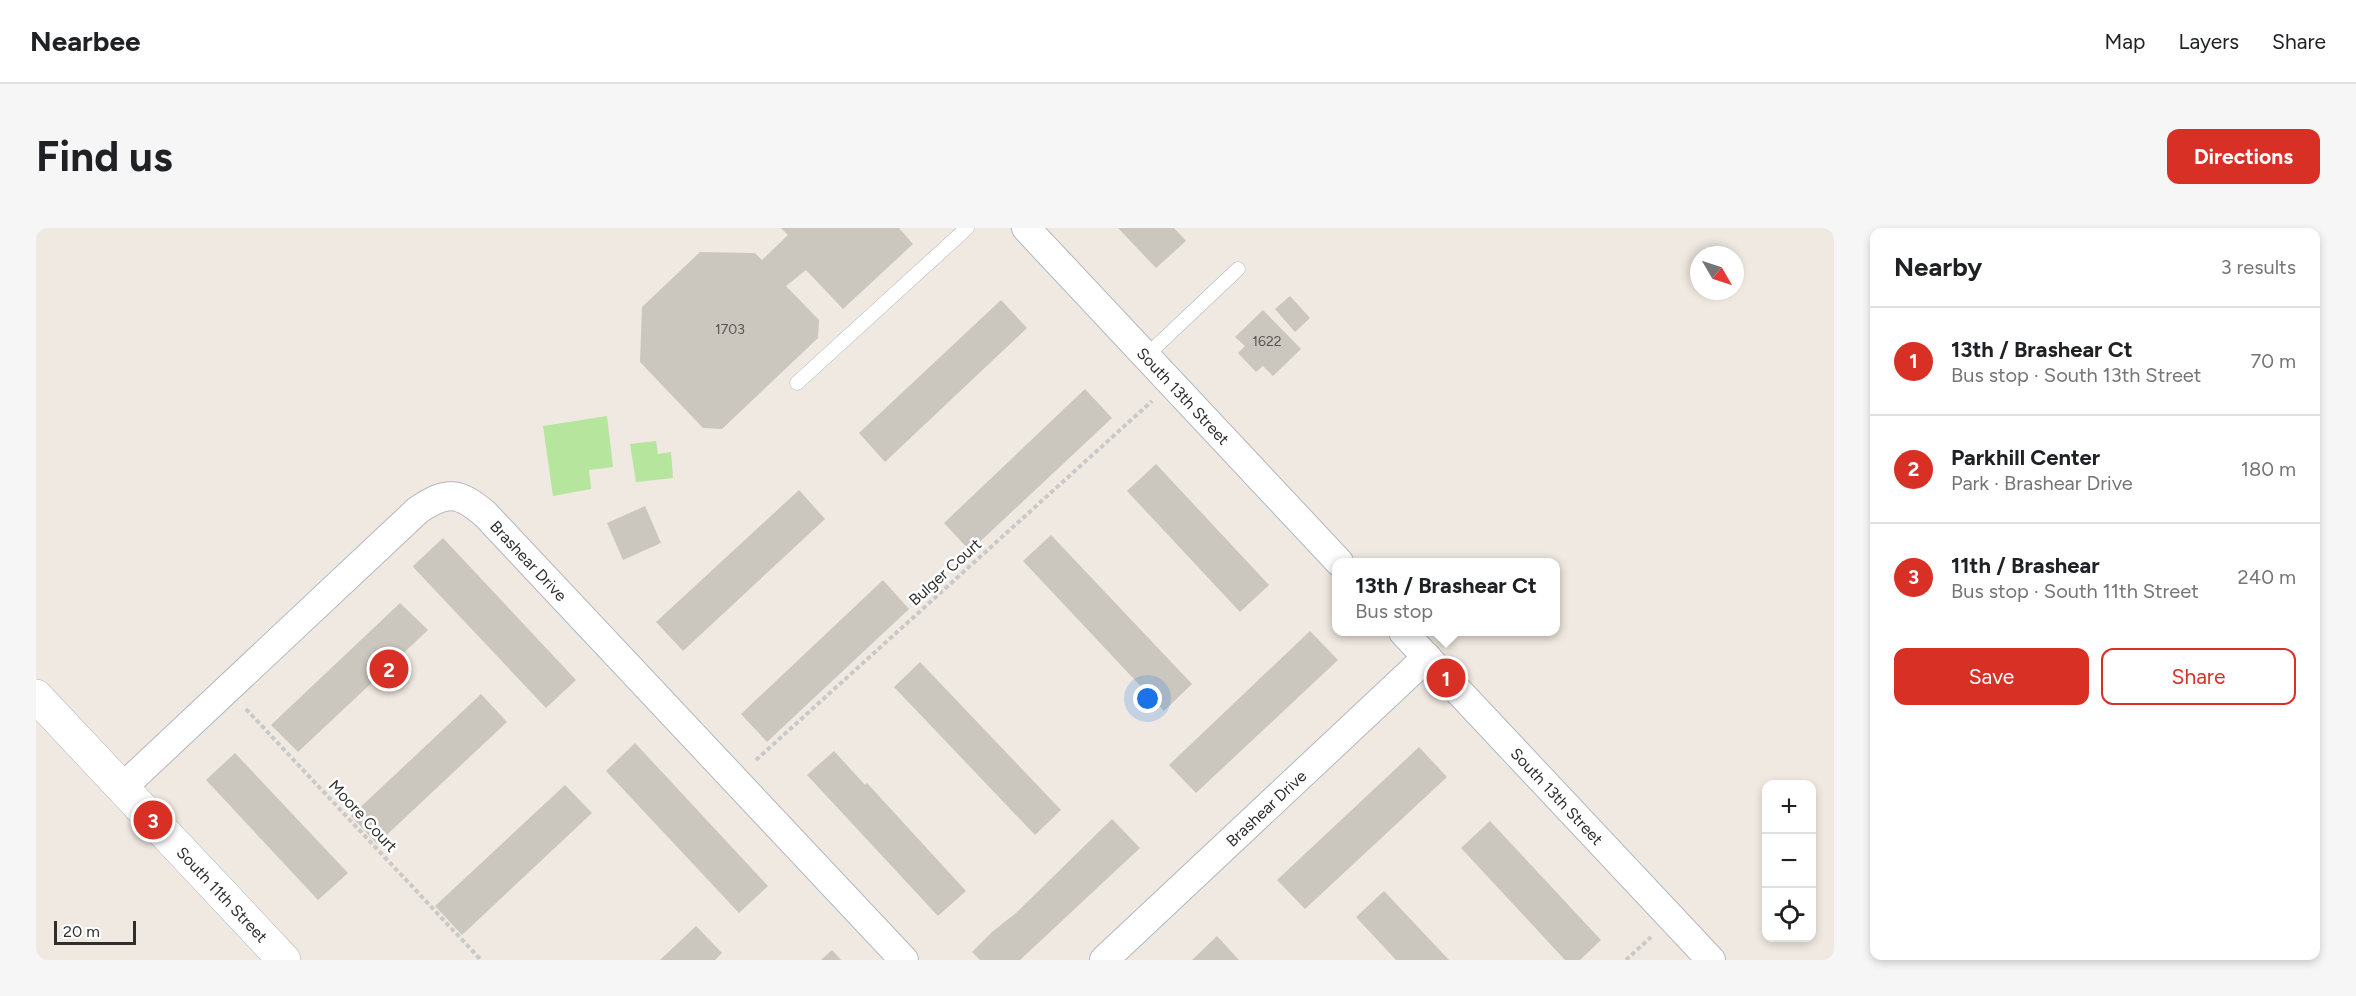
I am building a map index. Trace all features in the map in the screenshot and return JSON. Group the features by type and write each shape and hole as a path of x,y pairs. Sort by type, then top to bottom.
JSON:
{"street":[{"name":"South 13th Street","path":"1026,228 1335,558"},
{"name":"Brashear Drive","path":"123,787 418,510 434,499 455,496 468,500 485,514 904,960"},
{"name":"South 13th Street","path":"1407,636 1711,960"},
{"name":"Brashear Drive","path":"1104,960 1427,657"},
{"name":"South 11th Street","path":"36,696 284,960"}],"lane":[{"path":"797,383 967,228"},
{"path":"1146,356 1238,269"}],"path":[{"name":"Bulger Court","path":"735,779 1171,383"},
{"name":"Moore Court","path":"226,688 481,960"},
{"path":"1626,960 1671,918"}],"green space":[{"path":"607,416 613,467 589,470 591,489 553,496 543,426"},
{"path":"656,441 658,454 671,452 673,478 636,482 630,444"}],"building":[{"path":"781,228 899,228 913,244 843,309 806,270 786,286 819,320 818,338 722,429 703,428 640,362 642,307 700,252 755,253 762,260 788,235"},
{"path":"1118,228 1174,228 1186,241 1156,268"},
{"path":"1290,296 1310,318 1295,332 1275,309"},
{"path":"1001,300 1027,328 885,462 859,433"},
{"path":"1263,310 1301,349 1273,376 1263,366 1256,372 1238,353 1245,346 1235,337"},
{"path":"1085,389 1112,418 970,551 944,523"},
{"path":"1156,464 1269,585 1240,612 1127,491"},
{"path":"799,490 825,519 683,651 656,622"},
{"path":"645,506 661,543 623,560 607,523"},
{"path":"1051,535 1192,684 1164,711 1023,561"},
{"path":"443,538 576,680 546,708 414,568 413,566"},
{"path":"883,580 909,609 767,742 741,714"},
{"path":"400,603 428,630 298,752 271,725"},
{"path":"1310,631 1338,660 1196,793 1169,765"},
{"path":"920,662 1061,810 1035,835 894,687"},
{"path":"481,694 507,722 377,844 351,816"},
{"path":"635,743 768,886 739,913 606,771"},
{"path":"1419,747 1447,777 1305,909 1277,880"},
{"path":"834,751 865,785 867,783 966,891 938,916 807,775"},
{"path":"235,753 348,873 318,900 206,780"},
{"path":"565,785 592,813 462,935 435,906"},
{"path":"1112,819 1140,848 1020,960 980,960 972,952 1016,913"},
{"path":"1490,821 1601,940 1580,960 1565,960 1461,848"},
{"path":"1384,891 1449,960 1396,960 1356,917"},
{"path":"696,926 722,953 715,960 660,960"},
{"path":"1217,936 1239,960 1192,960"},
{"path":"832,950 841,960 821,960"}],"place":[{"name":"Parkhill Center","path":"389,669"},
{"name":"13th / Brashear Ct","path":"1446,678"},
{"name":"11th / Brashear","path":"153,820"}]}
